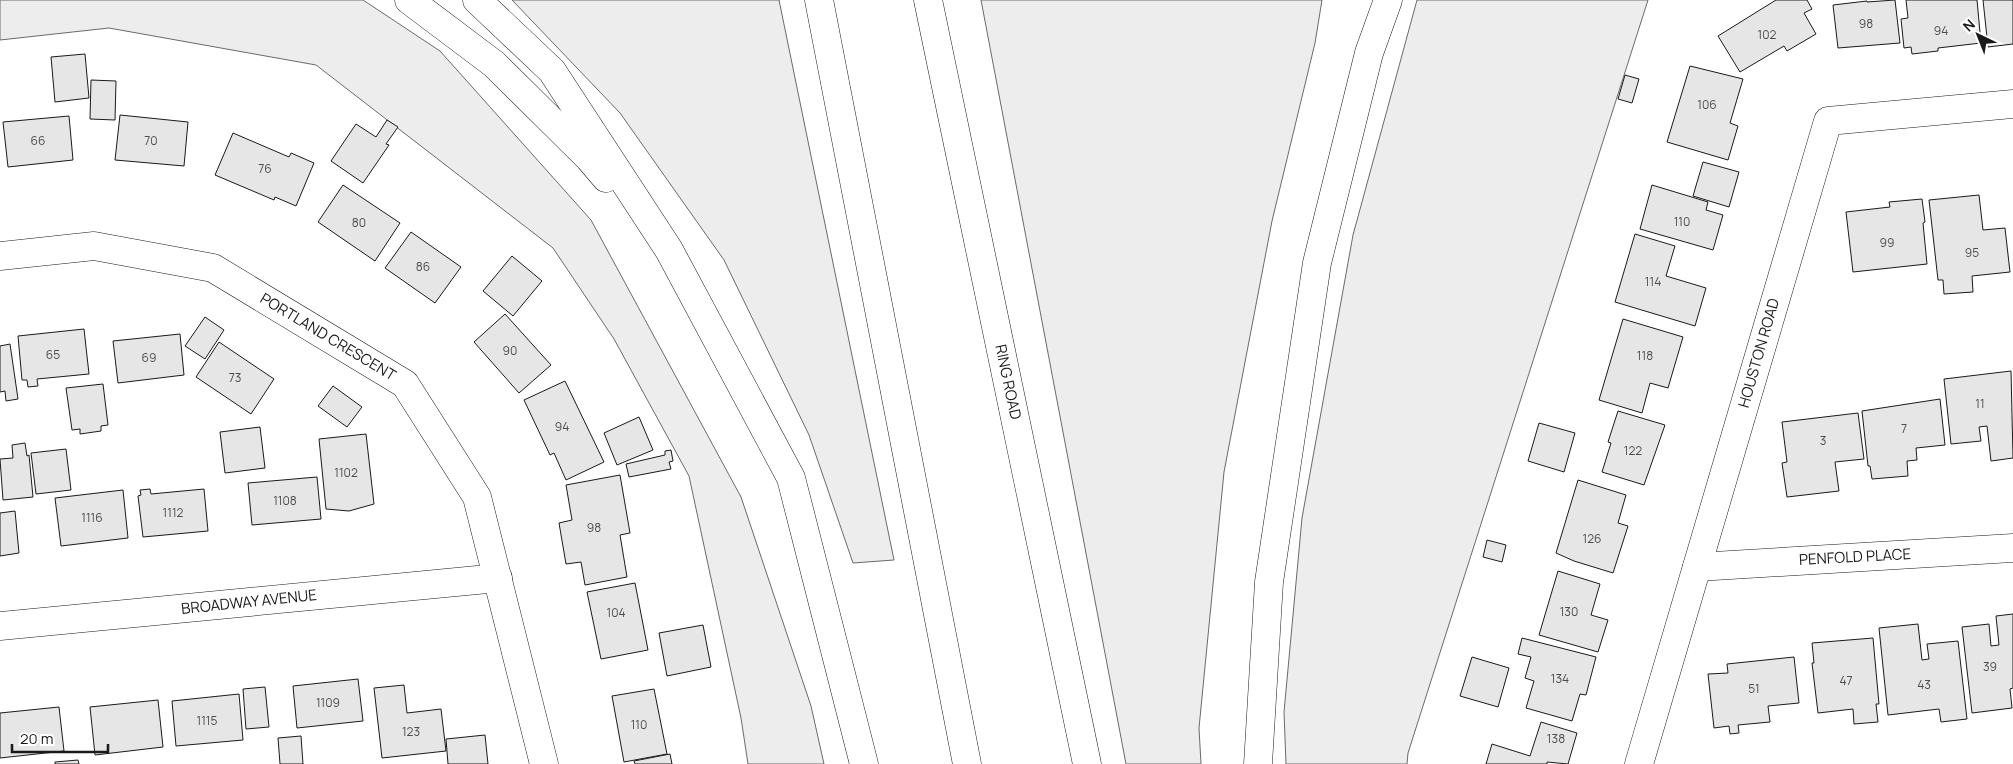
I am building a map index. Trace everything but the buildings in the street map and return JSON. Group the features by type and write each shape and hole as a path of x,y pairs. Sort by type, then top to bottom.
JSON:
{"main road":[{"path":"409,0 494,64 589,158 669,250"},
{"path":"477,0 552,71 669,250 791,478 864,764"},
{"path":"820,0 967,764"},
{"name":"RING ROAD","path":"928,0 1087,764"},
{"path":"1369,53 1375,0"},
{"path":"1258,764 1269,582 1317,263 1369,53 1388,0"},
{"name":"HOUSTON ROAD","path":"1639,764 1828,121 2013,104"},
{"name":"PORTLAND CRESCENT","path":"0,256 94,246 213,268 405,384 477,496 544,764"},
{"name":"PENFOLD PLACE","path":"1697,566 2013,548"},
{"name":"BROADWAY AVENUE","path":"0,626 498,578"}],"shaded area":[{"path":"0,0 363,0 440,51 591,220 741,497 811,706 824,764 748,764 741,718 689,476 614,339 553,248 316,65 109,28 0,40"},
{"path":"512,0 779,0 894,560 853,563 809,435 724,260 620,113"},
{"path":"981,0 1322,0 1315,43 1272,221 1224,472 1199,728 1201,764 1126,764"},
{"path":"1417,0 1648,0 1408,753 1407,764 1286,764 1284,712 1302,518 1353,235"}]}
